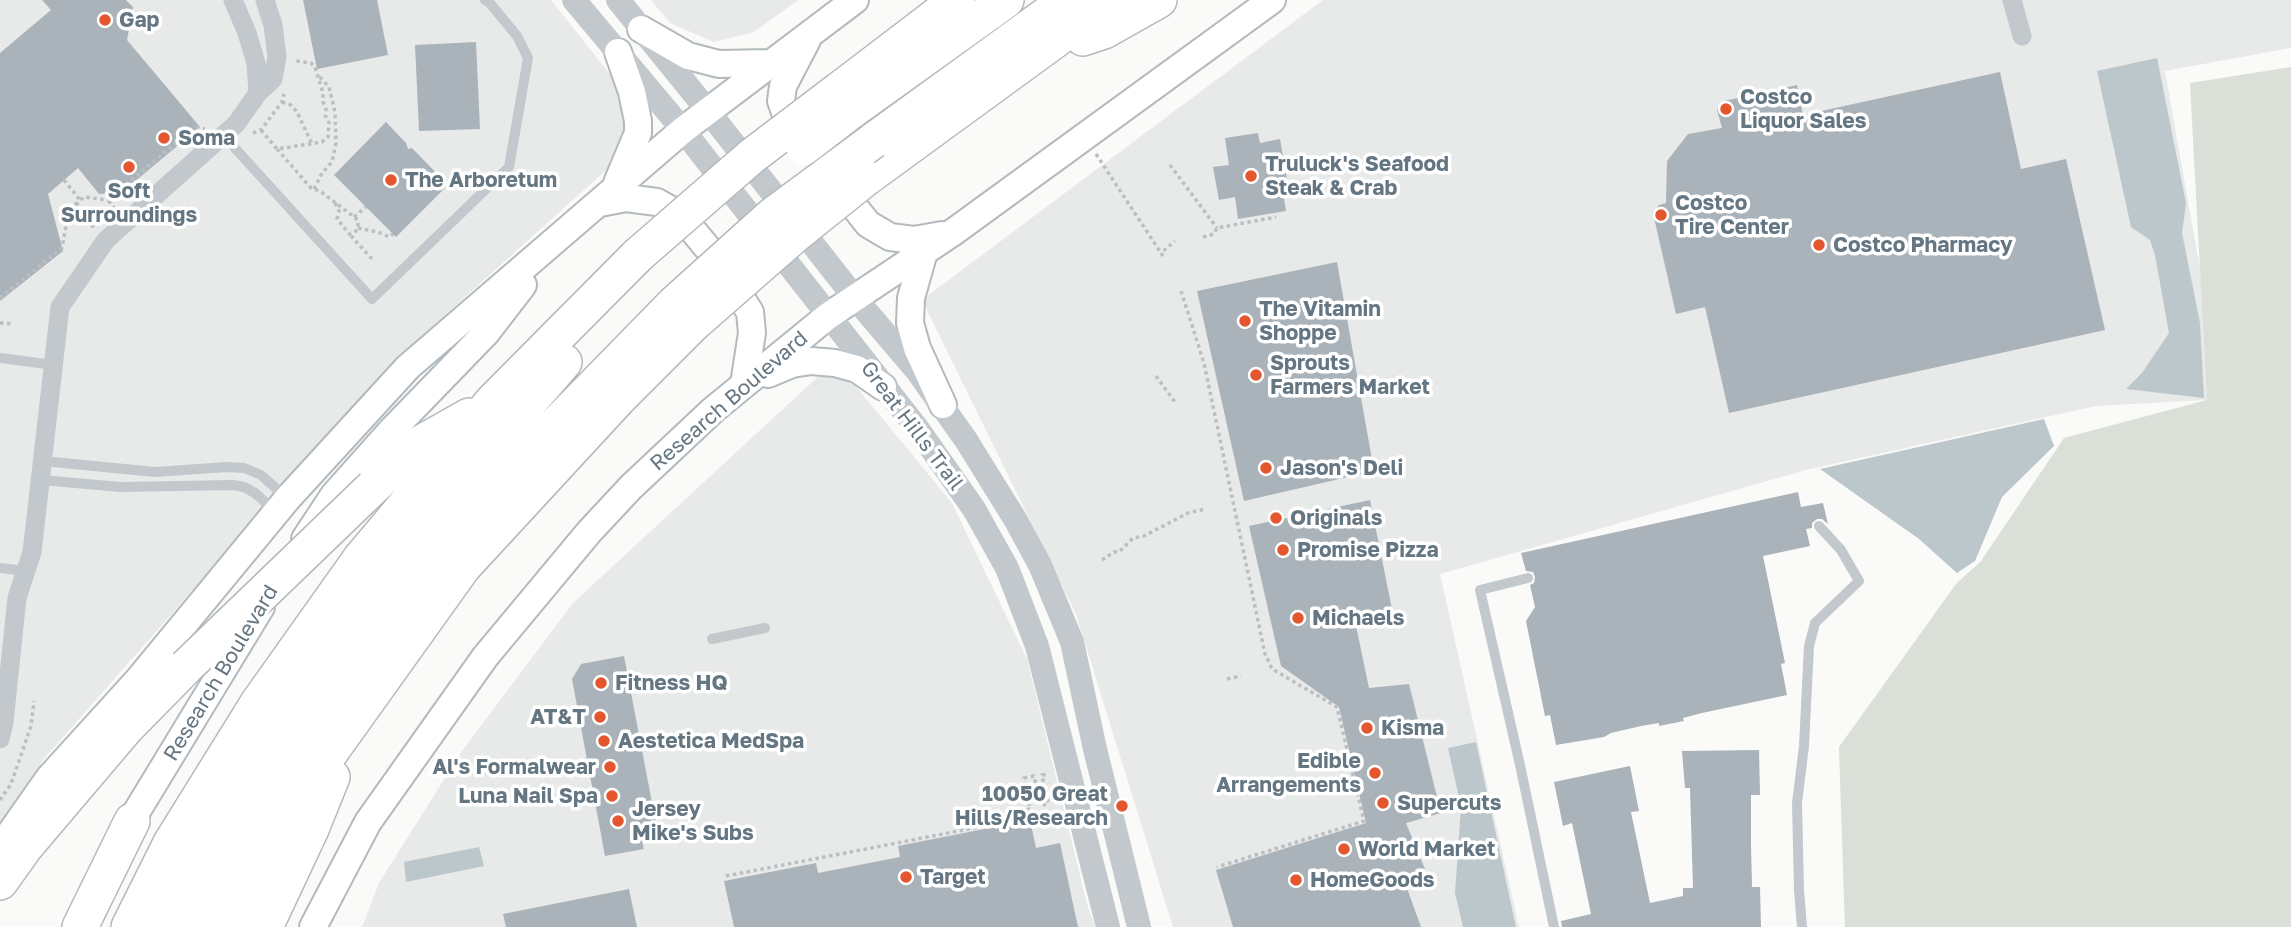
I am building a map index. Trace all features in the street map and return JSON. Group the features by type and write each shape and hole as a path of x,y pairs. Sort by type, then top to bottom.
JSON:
{"highway":[{"path":"845,101 948,0"},
{"path":"921,26 957,0"},
{"path":"129,927 171,843 258,703 361,558 493,401 644,265 752,156 1006,0"},
{"path":"192,927 306,727 451,532 683,314 796,234 882,150 1067,0"},
{"path":"882,150 1037,54 1110,0"},
{"path":"1037,54 1104,31 1159,0"},
{"path":"160,927 270,741 409,540 644,265"},
{"path":"230,927 299,796 463,568 619,398 683,314"},
{"path":"0,882 127,728 186,667 416,446 493,401"},
{"path":"265,927 311,829 355,718"},
{"path":"80,927 132,821"}],"main road":[{"name":"Research Boulevard","path":"0,848 49,778 138,680 282,505 408,367 683,130 855,0"},
{"name":"Research Boulevard","path":"313,927 368,822 485,657 631,486 713,410 828,316 952,233 1272,0"},
{"path":"641,29 688,56 719,64 769,63"},
{"path":"811,32 783,86 781,101 791,129 868,224 891,237 914,240 952,233"},
{"path":"618,52 632,92 638,132 607,197 657,202 680,215 715,257 750,312 752,333 744,384"},
{"name":"Research Boulevard","path":"61,927 132,821 271,590 334,495 392,430 486,333 558,239"},
{"path":"924,252 911,298 910,323 917,348 943,405"},
{"path":"744,384 792,364 811,361 835,363 857,369 883,387"}],"street":[{"path":"233,0 253,53 258,93"},
{"path":"0,739 16,598 32,552 60,307 106,240 215,133 236,124 258,93 273,79 277,57 273,25 265,0"},
{"name":"Great Hills Trail","path":"574,0 683,130 917,428 974,509 1007,568 1037,646 1073,757 1139,927"},
{"name":"Great Hills Trail","path":"618,0 943,405 995,486 1040,565 1072,642 1073,757 1108,927"},
{"path":"2012,0 2022,36"}],"lane":[{"path":"215,133 372,299 509,167 528,58 517,36 485,0"},
{"path":"0,358 54,365"},
{"path":"42,470 155,472 244,468 261,475 282,505"},
{"path":"42,470 121,488 233,485 282,505"},
{"path":"1802,927 1798,890 1797,803 1804,746 1809,646 1815,623 1859,581 1841,550 1819,526"},
{"path":"0,568 26,571"},
{"path":"1528,578 1480,590 1554,927"},
{"path":"712,639 765,628"}],"path":[{"path":"277,149 322,142 328,136 329,123 325,116 323,93 316,73 311,64 295,61 292,71"},
{"path":"314,189 322,173 332,162 336,144 335,113 329,87 316,73"},
{"path":"247,134 261,130 282,102 286,91"},
{"path":"282,102 297,112 312,144"},
{"path":"108,200 195,127 215,133"},
{"path":"261,130 314,189 358,220 358,228 352,237"},
{"path":"1095,153 1162,255 1175,241"},
{"path":"1171,165 1217,228"},
{"path":"64,180 79,201 86,222 96,228"},
{"path":"0,298 62,248 69,210 84,197 108,200 115,209"},
{"path":"333,201 339,211 337,219 372,259"},
{"path":"355,217 366,207"},
{"path":"1217,228 1276,217"},
{"path":"358,228 390,237 393,234"},
{"path":"1203,237 1214,234 1217,228"},
{"path":"1181,291 1204,363 1265,654 1272,669 1337,707 1364,821 1217,867"},
{"path":"0,322 12,324"},
{"path":"1156,376 1175,402"},
{"path":"1102,560 1122,549 1133,538 1144,536 1188,513 1205,509"},
{"path":"1227,679 1241,676"},
{"path":"0,800 11,784 31,726 34,701"},
{"path":"726,876 1026,818 1025,810 1030,809 1024,778 1034,776 1041,805 1048,804 1042,775 1073,757"}],"shaded area":[{"name":"The Arboretum","path":"0,0 551,0 653,128 396,359 43,760 0,831"},
{"path":"651,0 798,0 754,32 714,42 670,23"},
{"path":"1323,0 2291,0 2291,48 2165,71 2200,269 2207,400 2096,406 1806,470 1440,574 1519,927 1173,927 1076,614 922,300"},
{"path":"2157,58 2186,203 2182,233 2200,323 2204,398 2126,389 2142,373 2169,333 2150,240 2131,227 2097,71"},
{"path":"2291,67 2291,927 1845,927 1839,747 1956,584 1981,561 2064,438 2207,400 2190,83"},
{"path":"835,361 952,503 1027,659 1095,927 362,927 379,883 462,751 573,603"},
{"path":"2044,419 2054,446 2002,497 1975,561 1957,573 1919,539 1820,469"},
{"path":"1476,742 1516,927 1463,927 1455,893 1461,807 1448,748"},
{"path":"479,847 484,866 406,882 404,862"}],"building":[{"path":"42,0 126,0 133,7 127,40 200,127 121,193 99,194 78,168 48,194 63,251 0,301 0,53 51,10"},
{"path":"303,0 377,0 388,55 317,69"},
{"path":"476,42 480,129 419,131 415,45"},
{"path":"2000,72 2021,169 2066,159 2105,330 1729,413 1705,307 1676,314 1653,213 1659,205 1666,203 1667,161 1688,134 1722,128 1717,110 1724,101 1797,85 1803,115"},
{"name":"The Arboretum","path":"386,122 406,143 408,149 412,148 448,185 396,237 334,175"},
{"name":"Truluck's Seafood Steak & Crab","path":"1258,133 1260,143 1280,139 1288,185 1282,186 1286,211 1238,219 1235,197 1219,200 1213,167 1229,165 1225,138"},
{"path":"1337,262 1374,471 1244,501 1197,291"},
{"path":"1798,492 1801,507 1823,503 1828,524 1817,519 1812,523 1812,528 1806,529 1810,546 1763,556 1785,663 1781,664 1787,695 1702,713 1683,718 1684,721 1641,726 1604,737 1556,745 1550,715 1545,716 1526,621 1535,607 1530,585 1534,583 1535,577 1533,572 1526,571 1521,553"},
{"path":"1370,500 1393,614 1356,626 1369,688 1409,684 1441,813 1406,823 1425,869 1404,880 1421,927 1233,927 1216,870 1366,823 1339,707 1281,666 1249,526"},
{"path":"624,656 658,834 641,837 644,849 605,856 572,679 581,664"},
{"path":"1759,750 1760,795 1751,795 1751,846 1752,887 1760,887 1761,927 1562,927 1561,921 1591,914 1572,823 1563,826 1554,782 1630,766 1639,811 1631,812 1650,903 1683,896 1683,888 1693,888 1690,788 1685,788 1682,751"},
{"name":"Target","path":"1030,820 1036,848 1060,843 1078,927 734,927 724,881 816,863 818,873 900,857 898,846"},
{"path":"629,889 637,927 506,927 503,914"}],"place":[{"name":"Gap","path":"105,20"},
{"name":"Costco Liquor Sales","path":"1726,109"},
{"name":"Soma","path":"164,138"},
{"name":"Soft Surroundings","path":"129,167"},
{"name":"Truluck's Seafood Steak & Crab","path":"1251,176"},
{"name":"The Arboretum","path":"391,180"},
{"name":"Costco Tire Center","path":"1661,215"},
{"name":"Costco Pharmacy","path":"1819,245"},
{"name":"The Vitamin Shoppe","path":"1245,321"},
{"name":"Sprouts Farmers Market","path":"1256,375"},
{"name":"Jason's Deli","path":"1266,468"},
{"name":"Originals","path":"1276,518"},
{"name":"Promise Pizza","path":"1283,550"},
{"name":"Michaels","path":"1298,618"},
{"name":"Fitness HQ","path":"601,683"},
{"name":"AT&T","path":"600,717"},
{"name":"Kisma","path":"1367,728"},
{"name":"Aestetica MedSpa","path":"604,741"},
{"name":"Al's Formalwear","path":"610,767"},
{"name":"Edible Arrangements","path":"1375,773"},
{"name":"Luna Nail Spa","path":"612,796"},
{"name":"Supercuts","path":"1383,803"},
{"name":"10050 Great Hills/Research","path":"1122,806"},
{"name":"Jersey Mike's Subs","path":"618,821"},
{"name":"World Market","path":"1344,849"},
{"name":"Target","path":"906,877"},
{"name":"HomeGoods","path":"1296,880"}]}
